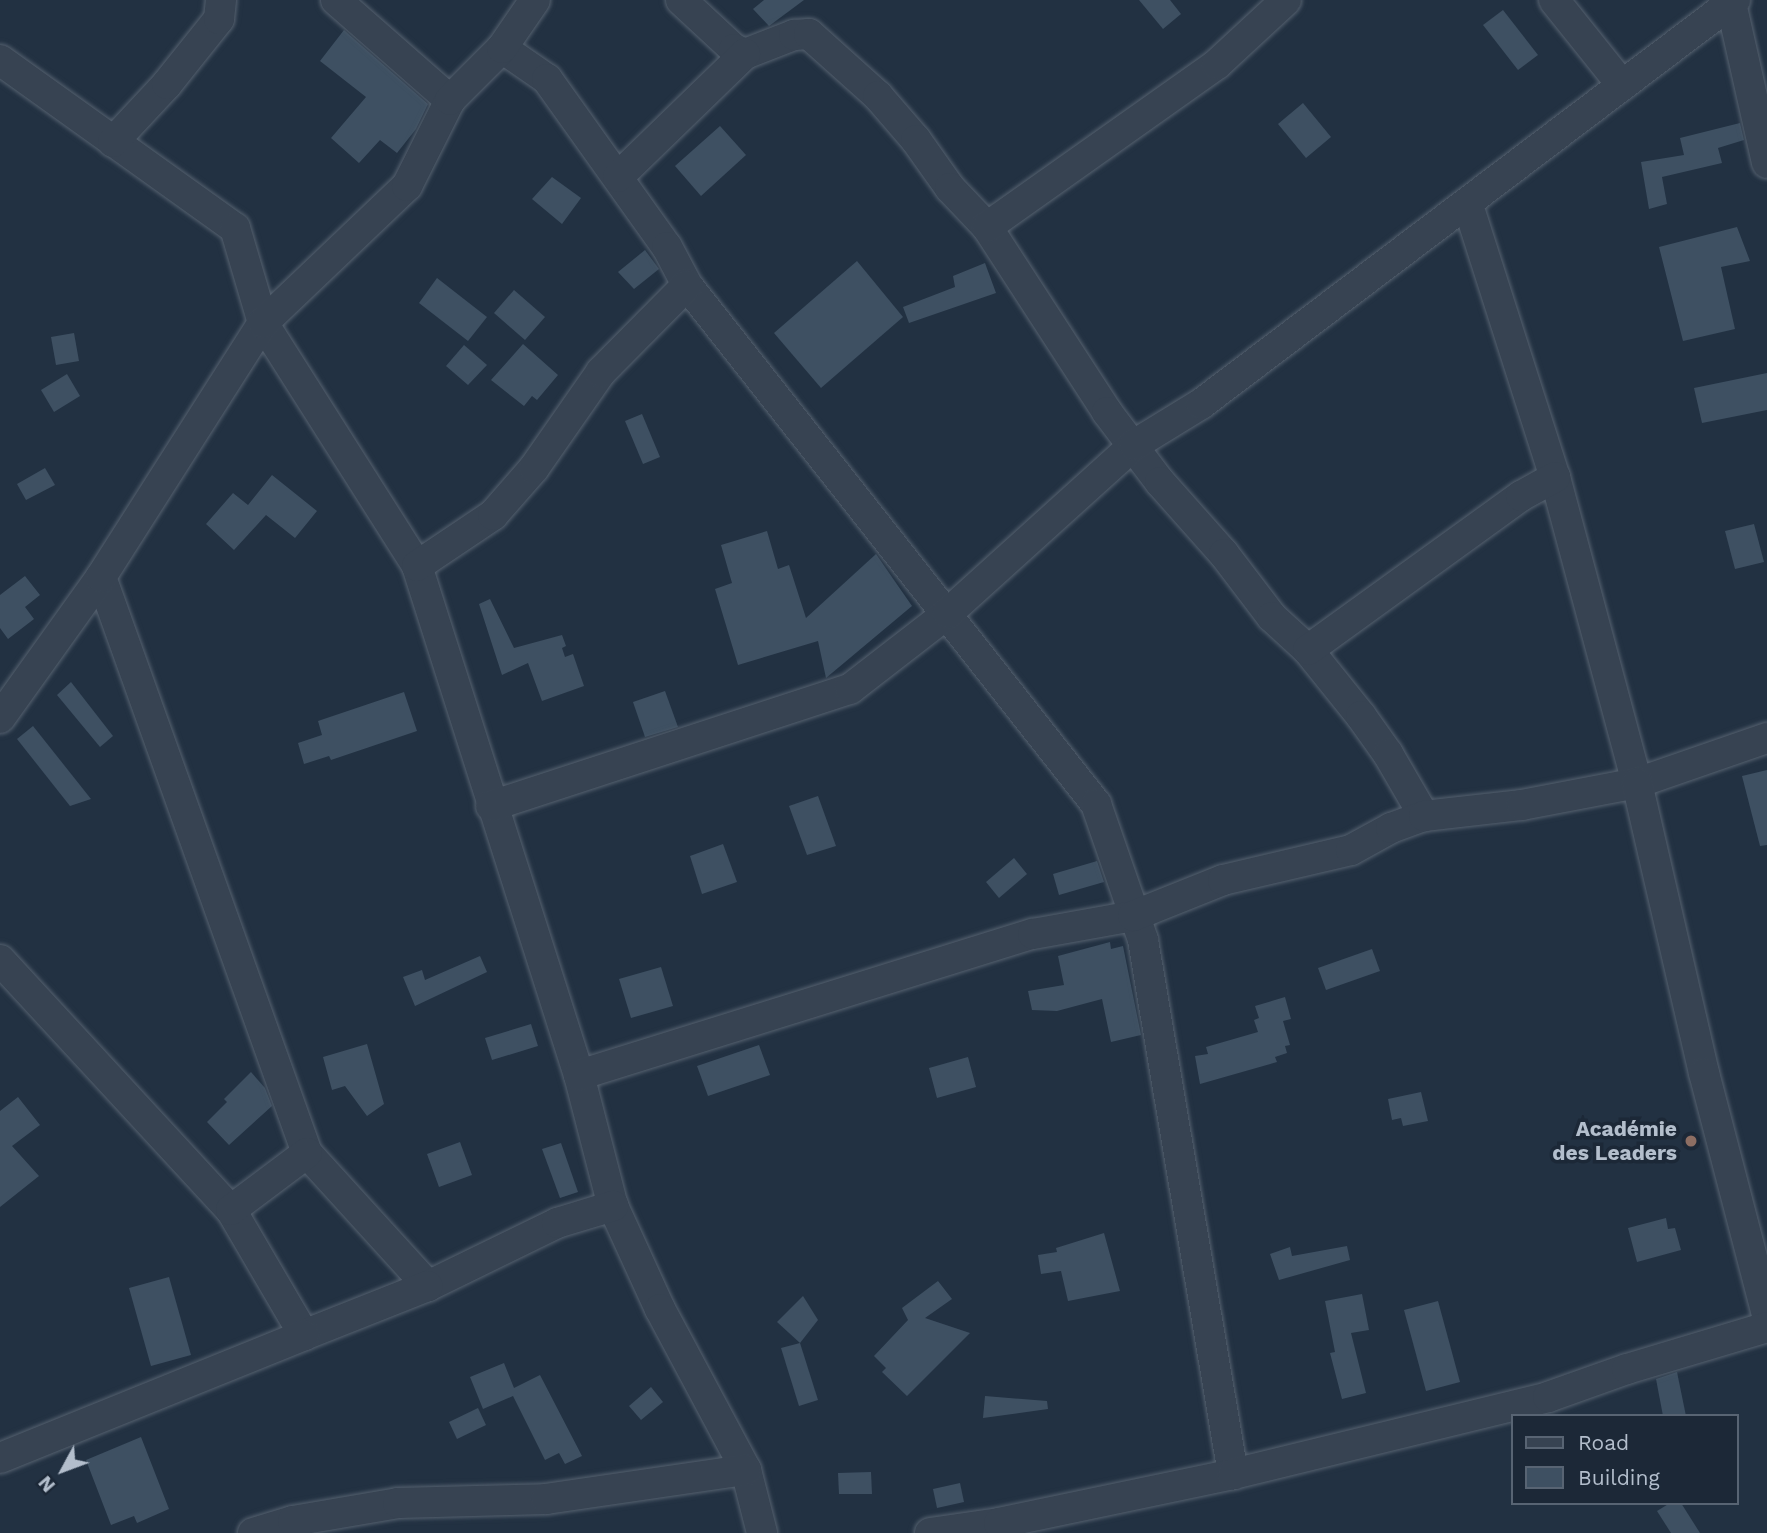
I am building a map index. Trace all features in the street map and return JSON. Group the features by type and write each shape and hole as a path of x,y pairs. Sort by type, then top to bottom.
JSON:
{"street":[{"path":"113,142 167,84 219,19 222,0"},
{"path":"336,0 450,100"},
{"path":"0,718 101,577 263,323 407,186 450,100 502,48 535,0"},
{"path":"681,0 734,49 745,54"},
{"path":"987,227 1217,64 1286,0"},
{"path":"1554,0 1622,85"},
{"path":"491,806 850,689 948,613 1134,445 1201,404 1468,205 1733,1 1767,163"},
{"path":"618,177 745,54 794,35 809,34 819,40 878,96 916,140 950,188 987,227 1107,412 1160,482 1224,554 1272,617 1308,650 1388,754 1424,816"},
{"path":"502,48 547,79 667,247 687,285 1096,804 1132,916 1143,940 1233,1474"},
{"path":"0,60 235,228 263,323 417,566 491,806 579,1075 612,1206 660,1309 746,1470 762,1533"},
{"path":"1468,205 1555,477 1637,783 1704,1073 1767,1314"},
{"path":"417,566 493,515 534,468 601,372 687,285"},
{"path":"1308,650 1521,496 1555,477"},
{"path":"101,577 307,1153 428,1286"},
{"path":"579,1075 1033,934 1132,916 1223,880 1297,865 1351,850 1391,828 1424,816 1522,805 1637,783 1767,738"},
{"path":"0,960 231,1210 304,1335"},
{"path":"231,1210 307,1153"},
{"path":"0,1458 428,1286 557,1223 612,1206"},
{"path":"930,1533 1001,1528 1548,1397 1627,1369 1767,1327"},
{"path":"253,1533 293,1521 398,1503 547,1499 746,1470"}],"building":[{"path":"764,0 804,0 769,26 753,9"},
{"path":"1139,0 1170,0 1181,14 1163,29"},
{"path":"1503,10 1538,55 1518,70 1483,25"},
{"path":"344,30 428,104 416,129 397,153 380,140 359,163 331,138 366,97 320,61"},
{"path":"1303,103 1331,137 1306,158 1278,124"},
{"path":"1740,123 1744,140 1718,148 1722,163 1662,177 1667,204 1649,209 1641,162 1684,155 1680,138"},
{"path":"720,126 746,155 701,196 675,166"},
{"path":"552,177 581,198 562,224 532,199"},
{"path":"1737,227 1750,261 1721,267 1735,329 1683,341 1659,247"},
{"path":"645,250 659,269 634,289 618,272"},
{"path":"857,261 903,317 821,388 774,333"},
{"path":"985,263 996,293 909,323 903,307 955,287 953,276"},
{"path":"437,278 487,317 468,341 419,303"},
{"path":"514,290 545,317 525,340 494,313"},
{"path":"74,333 79,361 56,365 51,337"},
{"path":"523,344 558,375 537,400 532,396 524,406 491,380"},
{"path":"464,345 487,365 468,385 446,366"},
{"path":"1767,373 1767,410 1702,423 1694,388"},
{"path":"67,374 80,396 54,412 41,390"},
{"path":"642,414 660,457 643,464 625,421"},
{"path":"45,468 55,485 26,500 17,484"},
{"path":"272,475 317,511 295,538 266,515 234,550 206,524 233,493 248,505"},
{"path":"1754,524 1764,562 1735,569 1725,531"},
{"path":"767,531 778,569 789,565 806,618 876,554 912,606 826,678 818,641 738,665 715,589 732,583 721,545"},
{"path":"25,576 40,595 25,607 34,619 8,639 0,628 0,595"},
{"path":"490,599 514,648 562,635 566,646 562,648 565,657 573,654 584,686 542,701 528,663 502,675 479,604"},
{"path":"71,682 113,736 100,747 57,695"},
{"path":"665,691 678,727 645,737 633,702"},
{"path":"404,692 417,731 331,760 329,756 304,764 298,743 322,735 318,721"},
{"path":"33,726 91,799 70,806 17,739"},
{"path":"1767,770 1767,845 1760,846 1742,776"},
{"path":"818,796 836,846 807,855 789,806"},
{"path":"723,844 737,882 702,894 690,856"},
{"path":"1014,858 1027,874 999,898 986,882"},
{"path":"1097,861 1104,882 1059,895 1053,874"},
{"path":"1110,942 1111,949 1123,946 1141,1035 1111,1042 1102,999 1057,1011 1032,1010 1028,991 1064,985 1058,956"},
{"path":"1372,949 1380,971 1326,990 1318,968"},
{"path":"480,956 487,972 415,1006 403,977 422,970 425,980"},
{"path":"661,967 673,1006 631,1018 619,979"},
{"path":"1285,997 1291,1019 1283,1021 1290,1045 1285,1046 1287,1053 1275,1057 1277,1062 1200,1084 1195,1056 1208,1054 1206,1047 1258,1032 1254,1020 1259,1018 1255,1006"},
{"path":"531,1024 538,1046 492,1060 485,1038"},
{"path":"367,1044 384,1104 367,1116 345,1086 332,1090 323,1057"},
{"path":"759,1045 770,1075 708,1096 697,1066"},
{"path":"968,1057 976,1087 937,1098 929,1068"},
{"path":"251,1072 265,1088 272,1106 229,1145 207,1122 227,1102 224,1099"},
{"path":"1421,1092 1428,1121 1403,1126 1401,1118 1392,1120 1388,1099"},
{"path":"18,1097 40,1125 12,1146 39,1176 0,1207 0,1111"},
{"path":"460,1142 472,1175 439,1187 427,1154"},
{"path":"561,1143 578,1192 560,1198 542,1149"},
{"path":"1666,1218 1668,1229 1675,1228 1681,1250 1637,1262 1628,1228"},
{"path":"1104,1233 1120,1291 1068,1301 1061,1271 1041,1274 1038,1255 1057,1252 1056,1248"},
{"path":"1347,1246 1350,1260 1279,1280 1270,1254 1290,1247 1292,1256"},
{"path":"169,1277 191,1355 151,1366 129,1288"},
{"path":"938,1281 952,1299 925,1318 970,1333 907,1396 882,1372 886,1368 874,1356 908,1320 902,1308"},
{"path":"1362,1294 1369,1330 1351,1333 1366,1393 1342,1399 1330,1353 1335,1352 1325,1301"},
{"path":"803,1296 818,1320 800,1343 777,1322"},
{"path":"1438,1301 1460,1382 1426,1391 1404,1310"},
{"path":"800,1343 818,1400 799,1406 781,1348"},
{"path":"504,1363 514,1388 540,1375 582,1456 565,1464 559,1453 545,1460 513,1396 483,1409 470,1377"},
{"path":"1677,1372 1686,1414 1663,1414 1656,1379"},
{"path":"651,1387 663,1402 641,1420 629,1406"},
{"path":"985,1396 1047,1401 1048,1409 983,1418"},
{"path":"478,1408 486,1425 457,1439 449,1422"},
{"path":"141,1437 169,1509 137,1523 134,1516 111,1525 86,1460"},
{"path":"871,1472 872,1494 839,1494 838,1473"},
{"path":"960,1483 964,1502 937,1508 933,1489"},
{"path":"1667,1505 1682,1505 1700,1533 1671,1533 1657,1511"}],"place":[{"name":"Académie des Leaders","path":"1691,1141"}]}
